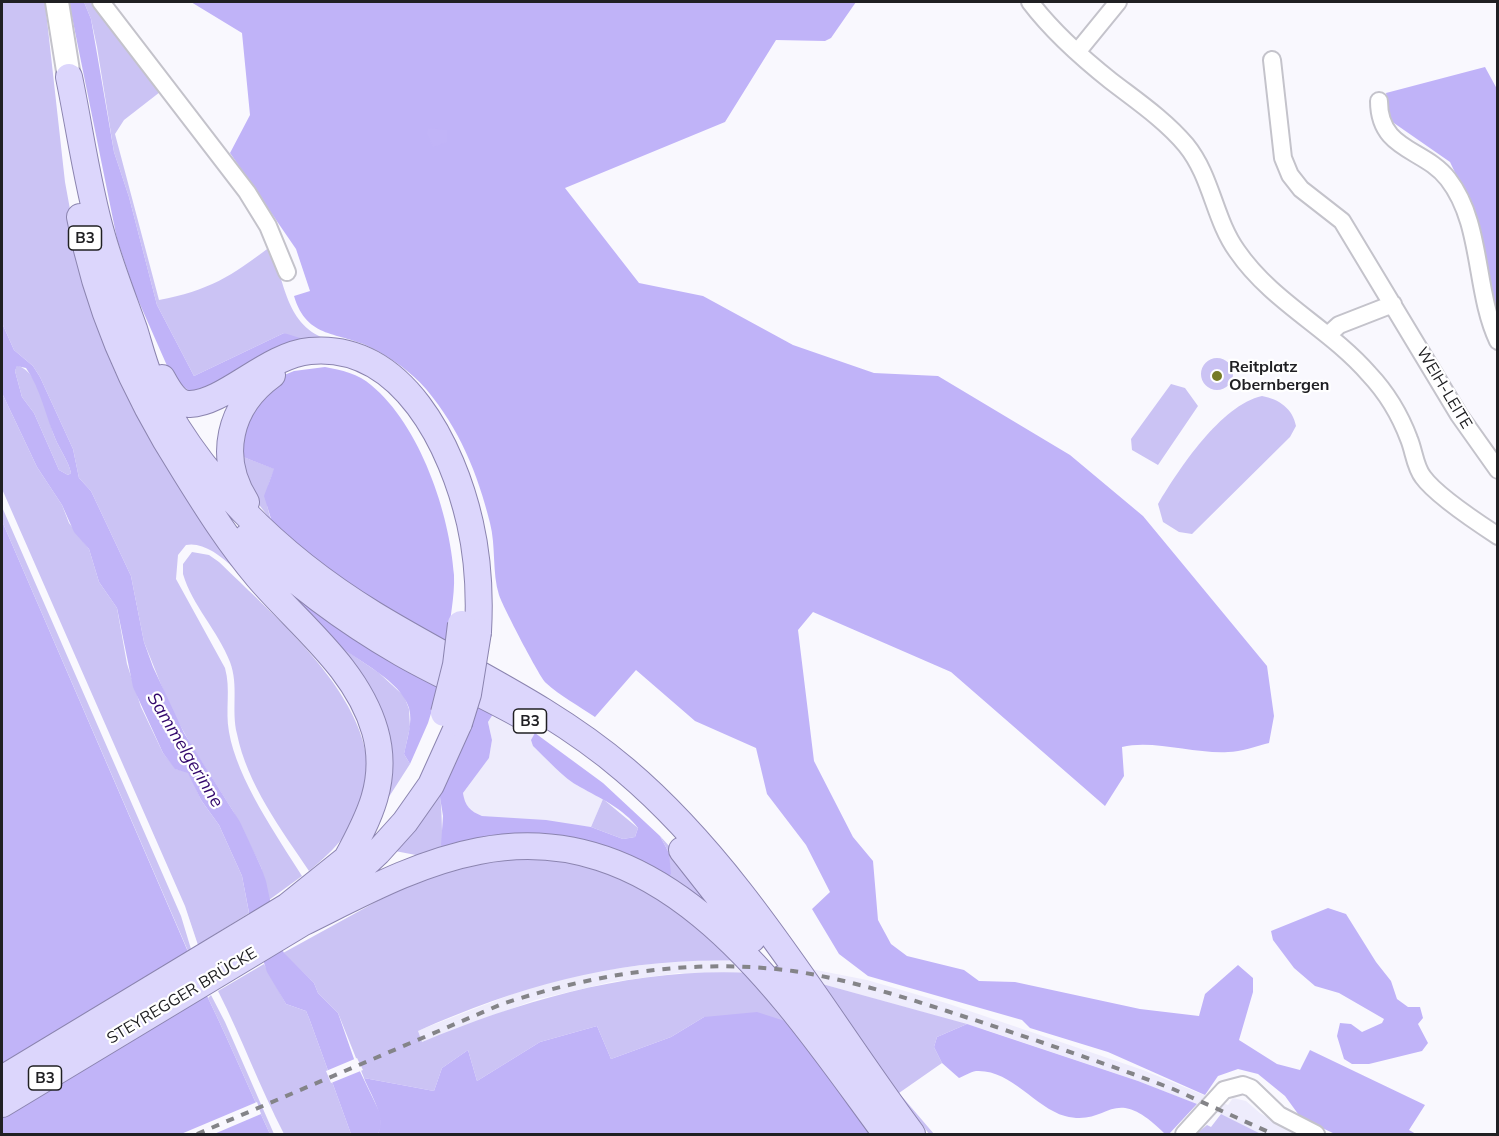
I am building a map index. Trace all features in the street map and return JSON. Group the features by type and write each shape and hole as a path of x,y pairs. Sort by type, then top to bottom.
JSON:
{"main road":[{"path":"57,2 69,77"},
{"name":"B3","path":"69,77 101,235 148,373 192,450 235,503 322,580 373,614 565,724 646,788 726,875 912,1134"},
{"name":"B3","path":"69,77 75,188 100,298 138,392 186,474 286,575 325,606 402,654 520,715 556,737 613,780 654,819 698,868 780,978 813,1034"},
{"name":"B3","path":"134,328 169,391 183,404 201,402 284,357 311,351 344,353 362,359 404,388 438,436 448,456 466,507 476,564 469,628 468,694 452,718 440,768 418,805 392,838 353,877"},
{"name":"B3","path":"274,538 246,501 234,480 229,449 236,417 254,390 286,368 300,363 327,361 352,367 377,382 402,408 434,467 448,506 457,546 469,628"},
{"path":"186,474 224,535 272,593 344,671 367,708 379,747 378,786 353,877"},
{"name":"B3","path":"353,877 420,867 490,849 540,847 602,858 662,885 704,916 761,973 813,1034 886,1134"},
{"name":"STEYREGGER BRÜCKE","path":"2,1104 302,923 353,877"},
{"name":"STEYREGGER BRÜCKE","path":"2,1079 244,934 296,900 353,877"}],"street":[{"path":"101,2 247,192 272,234 287,272"},
{"path":"1030,2 1058,34 1160,119 1186,145 1208,182 1221,221 1237,252 1290,308 1328,335 1371,375 1389,399 1410,441 1423,477 1468,516 1497,536"},
{"path":"1078,51 1118,2"},
{"name":"WEIH-LEITE","path":"1272,60 1283,158 1290,175 1301,189 1342,221 1459,415 1497,470"},
{"path":"1379,101 1382,124 1391,138 1440,171 1457,194 1467,219 1486,310 1497,341"},
{"path":"1328,335 1347,322 1394,304"},
{"path":"1184,1134 1224,1090 1243,1085 1251,1088 1279,1114 1316,1134"}],"shaded area":[{"path":"2,2 45,2 65,182 76,242 270,607 232,566 209,549 197,545 186,545 178,555 176,579 225,668 228,684 229,732 240,769 259,807 302,876 269,900 261,867 233,811 170,707 144,642 131,576 91,491 79,478 73,449 40,377 33,366 14,350 2,323"},
{"path":"69,2 84,2 91,19 114,152 129,197 157,305 194,376 284,333 300,338 302,344 207,390 189,391 172,377 135,293 117,239"},
{"path":"84,2 94,2 160,92 124,120 115,134 159,300 192,292 219,281 271,246 290,304 297,316 306,327 333,341 302,344 284,333 194,376 157,305 129,197 114,152 97,47 91,19"},
{"path":"191,2 856,2 831,38 825,41 776,40 725,122 565,188 639,283 703,296 793,345 874,373 938,376 1070,455 1143,516 1267,666 1274,716 1269,743 1238,751 1215,752 1147,745 1122,747 1124,776 1105,806 951,672 813,612 798,630 814,761 853,837 873,861 878,920 891,944 907,956 964,970 979,981 1015,982 1140,1009 1199,1016 1205,994 1238,965 1253,978 1253,992 1239,1040 1277,1064 1300,1070 1310,1050 1425,1105 1409,1130 1416,1134 1335,1134 1301,1118 1285,1096 1258,1074 1238,1069 1218,1076 1205,1095 1108,1052 1030,1028 1022,1020 868,976 839,954 812,909 830,892 806,845 767,794 756,748 695,721 636,670 595,717 557,692 542,678 499,595 495,578 492,532 485,505 466,452 448,419 426,389 401,366 372,348 316,327 300,310 294,296 310,291 296,249 230,153 250,115 242,33"},
{"path":"1485,67 1497,89 1497,314 1493,316 1471,206 1450,162 1391,121 1386,93"},
{"name":"Reitplatz Obernbergen","path":"1217,358 1228,363 1233,374 1228,385 1217,390 1206,385 1201,374 1206,363"},
{"path":"17,365 26,370 38,387 55,438 70,468 71,473 68,475 59,470 34,413 22,397 15,371"},
{"path":"325,367 355,375 371,385 404,423 418,447 439,499 451,551 454,592 448,643 359,592 304,551 272,522 264,496 274,469 238,455 239,429 277,378 294,371"},
{"path":"1171,384 1185,388 1198,406 1158,465 1132,450 1131,439"},
{"path":"2,393 37,467 62,505 69,523 89,549 99,582 117,608 127,664 141,707 163,753 176,769 188,772 201,800 219,825 242,876 249,913 198,945 185,906 2,489"},
{"path":"1262,396 1279,402 1292,415 1296,426 1290,437 1192,534 1179,532 1163,522 1158,504 1202,440 1231,412"},
{"path":"238,455 275,469 269,482 267,495 272,522 254,498"},
{"path":"2,507 181,916 191,949 188,951 2,521"},
{"path":"192,552 209,555 219,562 322,667 348,706 365,747 366,788 349,830 309,871 266,806 242,753 235,725 233,671 219,640 192,596 183,574 183,564"},
{"path":"265,567 299,595 335,643 379,673 404,696 409,709 410,727 404,754 410,764 385,803 383,750"},
{"path":"299,595 441,681 428,723 410,764 404,754 410,719 409,708 404,698 388,680 336,644 292,602"},
{"path":"477,704 495,711 488,722 492,740 489,758 463,793 471,810 482,816 546,820 591,827 623,839 635,837 638,828 626,815 567,779 533,746 531,740 535,733 603,783 660,836 669,853 671,874 664,879 647,869 444,850 441,845 443,816 439,791"},
{"path":"495,711 535,733 533,746 578,786 603,799 591,827 482,816 471,811 465,803 463,793 489,758 492,740 488,722"},
{"path":"439,791 444,850 421,856 395,851"},
{"path":"603,799 638,828 635,837 623,839 591,827"},
{"path":"660,836 693,872 754,953 664,879 669,853"},
{"path":"522,852 634,876 741,961 656,964 575,977 536,987 458,1014 418,1031 422,1042 502,1012 584,989 667,975 710,972 753,973 791,1023 704,1017 671,1037 611,1059 597,1026 540,1042 477,1081 468,1050 442,1068 434,1091 364,1078 338,1013 318,993 314,983 283,953 403,887 410,880"},
{"path":"1328,908 1346,914 1376,962 1391,981 1397,999 1408,1007 1420,1007 1423,1018 1418,1024 1428,1043 1422,1051 1369,1064 1352,1064 1344,1059 1337,1036 1340,1023 1351,1024 1362,1032 1382,1023 1384,1019 1339,993 1315,986 1294,968 1273,940 1271,931"},
{"path":"741,961 753,973 679,973 611,982 535,1000 422,1042 417,1031 528,988 584,973 664,962"},
{"path":"264,964 286,1004 306,1011 351,1134 284,1134 218,991"},
{"path":"806,968 867,980 946,1003 1143,1070 1228,1105 1233,1098 1246,1101 1260,1113 1296,1134 1261,1134 1221,1114 1138,1081 986,1030 815,982"},
{"path":"815,982 967,1024 937,1037 934,1047 942,1063 899,1093 934,1134 929,1134"},
{"path":"211,995 274,1134 270,1134 208,998"},
{"path":"757,1012 791,1023 875,1134 378,1134 379,1113 364,1078 434,1091 442,1068 468,1050 477,1081 540,1042 597,1026 611,1059 671,1037 704,1017"},
{"path":"967,1024 1138,1081 1197,1104 1169,1134 1165,1134 1147,1118 1133,1110 1112,1109 1080,1118 1065,1116 1043,1105 1000,1076 976,1071 959,1078 942,1063 934,1047 937,1037"},
{"path":"1221,1114 1261,1134 1196,1134 1207,1125 1211,1127"}],"water":[{"path":"428,128 447,130 447,142 433,147 427,134"},
{"name":"Sammelgerinne","path":"2,323 14,350 33,366 40,377 73,449 79,478 91,491 131,576 144,642 153,667 184,733 240,822 261,867 279,943 284,953 314,983 318,993 338,1013 354,1059 380,1113 381,1127 378,1134 351,1134 306,1011 286,1004 267,972 251,923 242,876 219,825 201,800 188,773 175,769 163,753 133,687 117,608 99,582 89,549 74,532 62,505 37,467 2,393","holes":["17,366 26,368 68,464 71,473 68,475 59,470 34,413 22,397 15,371"]},
{"path":"2,521 208,998 270,1134 2,1134"}],"pier":[{"path":"357,1058 363,1070 331,1083 326,1071"},
{"path":"257,1102 261,1114 214,1134 181,1134"}],"railway":[{"path":"197,1134 502,1004 537,993 610,977 646,971 719,966 756,967 813,974 909,999 1133,1074 1173,1089 1273,1134"}],"place":[{"name":"Reitplatz Obernbergen","path":"1217,376"}]}
